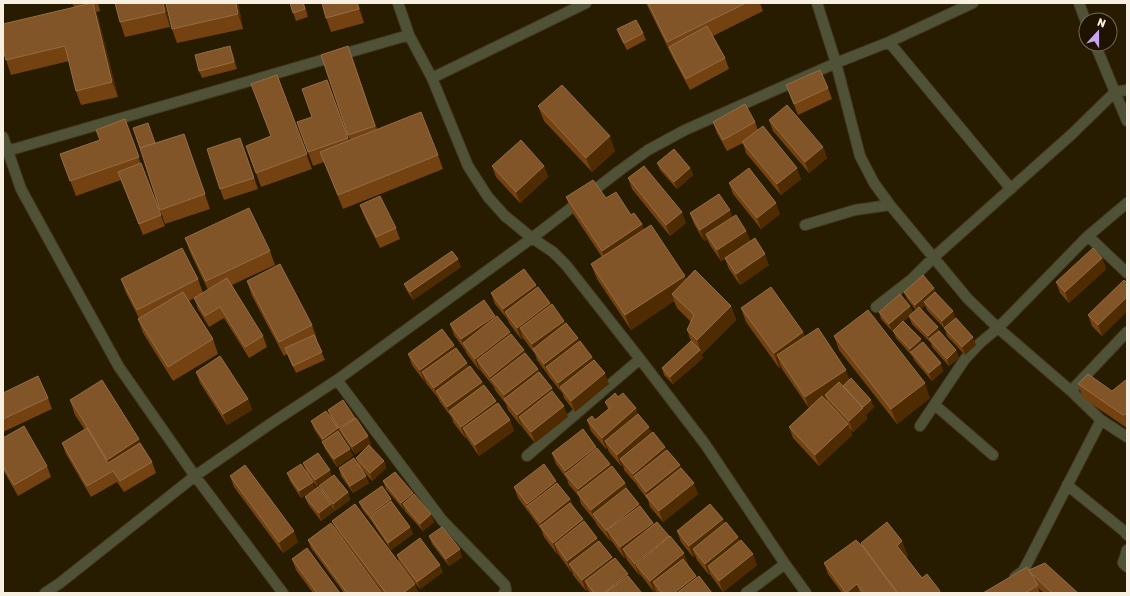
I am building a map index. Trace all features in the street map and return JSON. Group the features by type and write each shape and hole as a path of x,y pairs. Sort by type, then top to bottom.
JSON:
{"street":[{"path":"398,3 409,35 432,78 472,172 488,197 505,216 532,238 553,252 566,265 705,444 806,593"},
{"path":"432,78 586,3"},
{"path":"817,3 836,63 860,156 874,183 890,205 968,299 998,328 1071,391 1101,420 1127,437"},
{"path":"45,593 60,583 196,476 270,424 337,380 532,238 648,150 685,130 836,63 889,42 973,3"},
{"path":"7,151 409,35"},
{"path":"889,42 1011,189"},
{"path":"1098,52 1127,121"},
{"path":"876,307 912,279 1072,134 1116,92 1127,90"},
{"path":"3,137 20,189 119,367 196,476 283,593"},
{"path":"920,426 965,359 980,343 998,328 1088,236 1127,203"},
{"path":"805,225 855,210 890,205"},
{"path":"1088,236 1127,273"},
{"path":"1071,391 1127,332"},
{"path":"528,456 640,359"},
{"path":"337,380 442,520 505,585 506,590 504,593"},
{"path":"934,405 993,455"},
{"path":"1004,583 1023,571 1101,420"},
{"path":"1067,485 1127,535"},
{"path":"1127,550 1123,563 1127,567"},
{"path":"746,593 785,564"}],"building":[{"path":"93,3 112,82 76,91 65,46 6,60 3,49 3,24"},
{"path":"115,3 163,3 165,12 120,22"},
{"path":"166,3 236,3 238,14 172,29"},
{"path":"290,3 303,3 305,9 293,13"},
{"path":"322,3 357,3 359,9 326,18"},
{"path":"648,3 746,3 667,42"},
{"path":"636,20 643,33 624,43 617,29"},
{"path":"707,26 725,58 686,79 669,47"},
{"path":"230,46 234,62 199,71 195,55"},
{"path":"348,46 375,126 348,135 321,55"},
{"path":"820,70 828,88 794,104 786,85"},
{"path":"277,75 307,154 256,173 246,146 271,136 251,84"},
{"path":"327,80 348,138 308,152 297,122 312,117 302,89"},
{"path":"562,85 610,136 586,158 538,106"},
{"path":"745,104 755,122 723,140 713,122"},
{"path":"787,105 823,147 805,162 769,120"},
{"path":"421,112 438,155 338,195 320,152"},
{"path":"125,119 139,157 70,181 60,154 100,140 96,130"},
{"path":"148,123 155,143 140,148 133,128"},
{"path":"763,126 797,168 777,184 742,142"},
{"path":"184,134 205,194 160,210 140,148"},
{"path":"240,138 254,178 220,189 207,149"},
{"path":"521,140 544,166 516,192 492,166"},
{"path":"674,149 690,168 674,182 657,163"},
{"path":"141,163 161,215 139,224 118,172"},
{"path":"644,166 682,212 666,225 628,178"},
{"path":"749,168 776,203 757,218 729,183"},
{"path":"593,180 606,198 616,192 631,215 634,213 642,224 602,251 566,197"},
{"path":"719,194 730,210 700,230 690,213"},
{"path":"380,196 396,228 376,237 360,205"},
{"path":"249,208 270,251 206,281 185,238"},
{"path":"736,215 746,231 717,250 706,234"},
{"path":"651,225 685,276 625,315 591,264"},
{"path":"755,238 765,254 736,274 725,258"},
{"path":"182,248 198,279 137,310 121,279"},
{"path":"1093,248 1102,258 1065,292 1056,282"},
{"path":"452,251 458,259 410,292 404,284"},
{"path":"280,264 312,325 279,342 247,281"},
{"path":"524,269 536,285 503,309 491,293"},
{"path":"695,270 731,306 697,340 687,330 694,315 672,294"},
{"path":"923,275 934,288 915,305 904,292"},
{"path":"227,278 263,336 245,347 220,307 205,316 194,298"},
{"path":"1124,280 1127,283 1127,297 1098,325 1088,315"},
{"path":"538,287 550,303 517,328 505,312"},
{"path":"771,287 803,332 774,353 741,308"},
{"path":"183,292 213,339 168,367 138,319"},
{"path":"935,292 953,311 942,321 924,302"},
{"path":"900,294 910,306 889,324 879,312"},
{"path":"484,300 495,316 461,339 450,324"},
{"path":"552,304 564,321 532,344 520,328"},
{"path":"919,307 938,327 928,336 909,316"},
{"path":"868,310 925,383 891,409 834,336"},
{"path":"497,316 510,332 475,359 463,343"},
{"path":"956,318 973,337 962,347 944,328"},
{"path":"903,321 921,339 910,349 893,331"},
{"path":"566,323 578,338 544,364 533,349"},
{"path":"818,328 846,370 805,397 777,355"},
{"path":"442,329 454,345 420,370 408,354"},
{"path":"939,331 956,350 947,359 929,339"},
{"path":"511,334 524,350 490,377 477,360"},
{"path":"314,335 322,352 293,366 285,348"},
{"path":"580,341 592,357 558,383 546,367"},
{"path":"691,341 700,350 670,377 662,368"},
{"path":"923,342 941,363 929,373 911,352"},
{"path":"456,348 467,363 434,388 422,372"},
{"path":"525,353 538,369 504,395 491,379"},
{"path":"220,356 248,399 223,414 196,372"},
{"path":"594,360 605,373 571,401 560,387"},
{"path":"470,366 482,382 447,407 436,391"},
{"path":"539,372 552,388 517,415 504,399"},
{"path":"1088,374 1112,391 1127,379 1127,414 1123,415 1078,384"},
{"path":"38,376 48,398 3,419 3,393"},
{"path":"851,378 871,400 863,407 843,386"},
{"path":"102,380 139,439 107,460 70,400"},
{"path":"839,382 863,408 849,421 825,395"},
{"path":"484,385 496,401 461,427 449,411"},
{"path":"552,391 564,406 531,432 519,417"},
{"path":"615,393 618,397 623,393 636,408 602,438 587,420 592,416 595,420 610,408 605,402"},
{"path":"822,396 848,424 815,455 789,427"},
{"path":"343,400 355,418 339,428 328,410"},
{"path":"498,403 510,420 475,445 463,428"},
{"path":"326,411 338,428 323,439 311,421"},
{"path":"638,414 649,427 617,455 605,441"},
{"path":"356,418 368,436 352,447 340,429"},
{"path":"24,426 47,466 14,485 3,466 3,438"},
{"path":"87,428 108,463 140,443 152,462 120,481 113,471 87,486 62,443"},
{"path":"583,429 596,447 565,471 552,453"},
{"path":"338,431 350,449 334,459 322,442"},
{"path":"653,432 665,447 633,474 620,459"},
{"path":"369,445 384,461 370,473 356,458"},
{"path":"597,448 610,464 578,489 565,474"},
{"path":"667,450 680,465 646,492 634,476"},
{"path":"318,453 330,470 315,480 303,463"},
{"path":"354,458 366,476 350,486 339,468"},
{"path":"301,464 313,482 299,491 287,473"},
{"path":"544,464 556,481 527,504 514,487"},
{"path":"245,465 294,531 279,542 230,476"},
{"path":"612,466 625,483 591,510 577,493"},
{"path":"681,468 694,483 659,511 646,496"},
{"path":"395,472 413,493 401,503 383,481"},
{"path":"334,475 348,492 333,504 319,486"},
{"path":"557,483 570,499 540,523 527,506"},
{"path":"382,486 391,499 369,515 359,502"},
{"path":"318,487 331,504 319,513 305,497"},
{"path":"626,488 639,504 606,530 593,514"},
{"path":"414,494 431,514 420,524 403,504"},
{"path":"391,501 410,527 388,543 370,516"},
{"path":"570,503 583,519 553,543 540,526"},
{"path":"355,504 415,584 403,593 386,593 332,521"},
{"path":"710,504 723,519 689,546 677,531"},
{"path":"640,506 653,523 620,547 607,530"},
{"path":"584,521 597,538 567,561 555,544"},
{"path":"657,522 669,536 635,564 623,549"},
{"path":"726,522 738,537 705,564 693,549"},
{"path":"887,522 902,541 897,546 922,578 927,574 940,591 938,593 898,593 861,543"},
{"path":"331,523 382,593 347,593 308,540"},
{"path":"442,527 460,549 446,559 429,536"},
{"path":"670,536 684,553 650,581 636,565"},
{"path":"420,538 440,565 417,582 397,555"},
{"path":"741,540 753,554 719,581 708,566"},
{"path":"856,540 897,593 863,593 857,584 846,593 824,563"},
{"path":"599,541 612,557 582,580 569,564"},
{"path":"307,548 340,593 317,593 292,559"},
{"path":"615,558 628,574 604,593 594,593 585,581"},
{"path":"683,559 696,576 674,593 662,593 653,582"},
{"path":"1045,563 1078,593 1052,593 1030,572 1029,570"},
{"path":"1027,567 1038,585 1025,593 983,593"},
{"path":"628,576 641,592 640,593 605,593"},
{"path":"699,576 712,593 677,593"}]}
